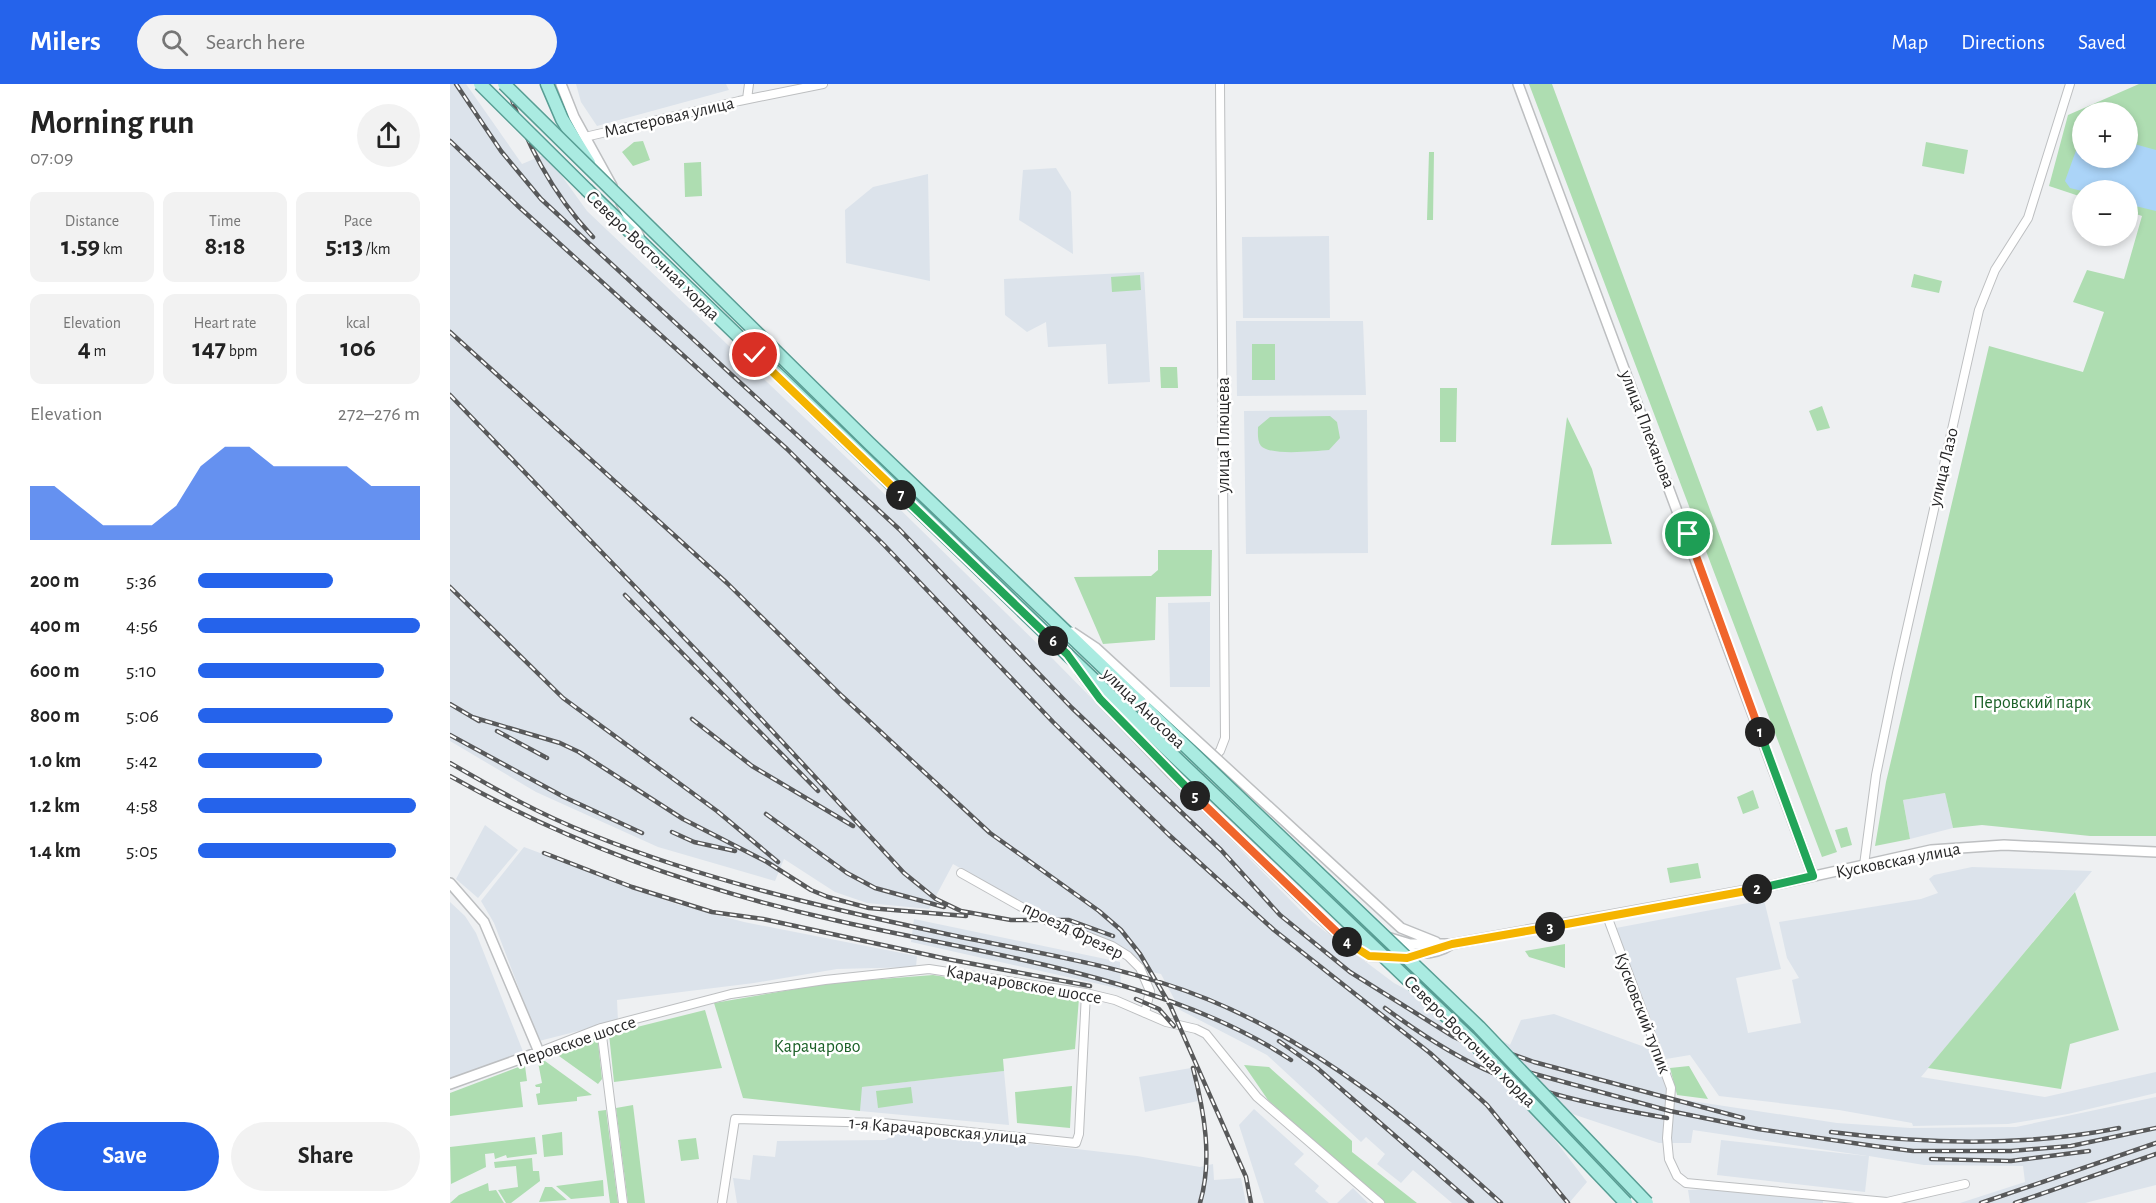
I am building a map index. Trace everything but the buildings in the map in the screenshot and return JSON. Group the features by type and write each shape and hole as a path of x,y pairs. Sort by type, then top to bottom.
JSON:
{"main road":[{"name":"Северо-Восточная хорда","path":"480,84 812,410 1469,1038 1626,1203"},
{"name":"Северо-Восточная хорда","path":"504,84 801,378 1479,1027 1647,1203"},
{"name":"Северо-Восточная хорда","path":"547,84 577,146 600,178"}],"street":[{"name":"улица Аносова","path":"561,84 585,137 650,249 1369,938 1396,950"},
{"path":"747,99 748,84"},
{"name":"Мастеровая улица","path":"585,137 747,99 823,84"},
{"name":"улица Плющева","path":"1197,775 1220,751 1225,738 1220,84"},
{"name":"улица Плеханова","path":"1518,84 1813,876"},
{"name":"улица Лазо","path":"1864,865 1876,775 1897,673 1979,309 1987,285 2028,218 2070,84"},
{"name":"улица Аносова","path":"622,204 1375,931 1383,936 1410,944 1452,944"},
{"path":"1048,614 1096,648 1401,928 1441,944"},
{"path":"1067,654 1100,699 1172,774 1342,938 1369,956 1395,958 1422,953"},
{"name":"Кусковская улица","path":"1396,950 1422,953 1452,944 1813,876 1931,850 1983,846 2156,852"},
{"name":"проезд Фрезер","path":"961,873 1041,918 1112,946 1128,956 1140,968 1150,991 1144,1013"},
{"path":"450,883 476,910 488,928 539,1052"},
{"name":"Кусковский тупик","path":"1607,916 1671,1088 1667,1138 1669,1159 1677,1176 1686,1184 1887,1202 1965,1184"},
{"name":"Карачаровское шоссе","path":"703,1001 825,980 929,969 1006,978 1115,1000 1144,1013 1206,1034 1257,1097 1380,1203"},
{"name":"1-я Карачаровская улица","path":"722,1203 735,1119 883,1123 1076,1143 1079,1134 1086,993"},
{"name":"Перовское шоссе","path":"450,1084 601,1028 703,1001"},
{"path":"601,1028 623,1203"}],"shaded area":[{"path":"450,84 466,84 522,164 546,154 587,211 869,479 1053,659 1310,920 1394,983 1510,1045 1521,1020 1554,1014 1650,1049 1667,1086 1665,1097 1837,1123 1910,1128 2016,1127 2156,1097 2156,1185 2085,1203 1960,1203 2025,1182 2023,1166 1924,1165 1869,1156 1865,1192 1717,1175 1721,1140 1867,1156 1693,1130 1691,1143 1659,1143 1522,1097 1587,1182 1569,1203 1452,1203 1413,1170 1401,1183 1377,1164 1385,1154 1366,1137 1361,1142 1267,1055 1180,1010 1161,974 1142,970 1131,956 1115,943 1043,915 953,864 929,909 867,903 835,892 784,859 775,881 658,847 536,792 450,741"},
{"path":"576,84 726,84 729,90 597,126 581,102"},
{"path":"1056,168 1071,192 1073,254 1019,220 1023,170"},
{"path":"928,174 930,281 846,263 845,210 873,187"},
{"path":"1329,236 1330,318 1243,318 1242,237"},
{"path":"1144,272 1150,382 1108,384 1106,344 1048,347 1046,322 1027,332 1005,315 1004,279"},
{"path":"1236,321 1363,321 1366,395 1237,396"},
{"path":"1367,410 1368,553 1246,554 1244,411"},
{"path":"1210,602 1210,687 1170,687 1168,603"},
{"path":"1945,793 1953,828 1910,839 1903,800"},
{"path":"485,825 518,850 478,898 456,879"},
{"path":"524,847 676,904 744,922 917,956 916,967 837,969 754,983 617,1000 618,1021 539,1041 494,923 481,901"},
{"path":"1972,867 2092,871 1921,1077 2045,1097 2156,1072 2156,1093 2068,1114 2008,1124 1913,1126 1912,1123 1839,1110 1719,1096 1690,1055 1666,1059 1616,928 1764,900 1781,969 1736,978 1748,1033 1801,1023 1792,980 1799,978 1787,958 1779,922 1921,899 1938,893 1929,879 1934,875"},
{"path":"450,902 465,916 476,933 524,1054 450,1080"},
{"path":"914,919 1120,962 1121,989 911,942"},
{"path":"1191,1068 1198,1101 1145,1112 1139,1077"},
{"path":"1004,1071 1009,1125 860,1111 861,1087"},
{"path":"1254,1109 1304,1154 1294,1164 1319,1186 1315,1191 1329,1203 1264,1203 1239,1125"},
{"path":"905,1129 1137,1156 1200,1167 1213,1164 1214,1180 1241,1178 1246,1203 737,1203 733,1178 750,1180 753,1155 775,1157 777,1141 885,1140"},
{"path":"1353,1188 1368,1203 1337,1203"},
{"path":"1713,1189 1823,1200 1823,1203 1690,1203 1688,1190"}],"green space":[{"path":"1529,84 1552,84 1837,852 1822,857"},
{"name":"Перовский парк","path":"2139,84 2156,84 2156,836 2090,836 1982,825 1953,828 1945,793 1903,800 1910,839 1875,846 1886,782 1989,346 2083,372 2104,312 2073,302 2087,270 2124,279 2133,246 2138,246 2138,230 2142,216 2138,215 2138,180 2072,180 2072,194 2049,186 2068,115 2072,113 2072,168 2138,168 2138,102 2098,102"},
{"path":"643,141 650,160 633,166 622,152 634,142"},
{"path":"1926,142 1968,150 1964,174 1922,166"},
{"path":"1429,152 1434,152 1433,220 1427,220"},
{"path":"701,162 702,196 685,197 684,163"},
{"path":"1914,274 1942,281 1939,293 1911,287"},
{"path":"1140,275 1141,290 1112,292 1111,277"},
{"path":"1252,344 1275,344 1275,380 1252,380"},
{"path":"1160,367 1177,367 1178,388 1161,388"},
{"path":"1440,388 1457,388 1456,442 1440,442"},
{"path":"1822,406 1830,428 1817,431 1809,411"},
{"path":"1330,416 1337,422 1340,438 1329,450 1283,452 1266,449 1260,444 1258,427 1270,417"},
{"path":"1567,417 1592,469 1612,544 1551,545"},
{"path":"1158,550 1212,550 1211,596 1156,597 1155,640 1103,644 1074,577 1151,576 1158,570"},
{"path":"1753,790 1759,808 1743,814 1737,797"},
{"path":"1847,827 1852,845 1841,848 1835,830"},
{"path":"1698,863 1701,878 1670,883 1667,868"},
{"path":"2075,892 2119,1030 2070,1044 2061,1089 1928,1068"},
{"path":"1565,944 1565,968 1529,957 1525,951"},
{"name":"Карачарово","path":"933,975 1079,998 1075,1049 1003,1059 1004,1071 862,1087 860,1111 743,1098 714,1003 830,983"},
{"path":"705,1010 722,1068 614,1082 609,1034"},
{"path":"594,1039 598,1042 602,1079 598,1084 559,1056 557,1052"},
{"path":"545,1061 592,1095 577,1097 577,1101 538,1105 536,1094 540,1093 540,1087 535,1085 542,1083 538,1062"},
{"path":"1244,1065 1269,1067 1352,1141 1352,1152 1417,1203 1384,1203 1268,1100"},
{"path":"525,1066 527,1081 520,1082 523,1107 450,1116 450,1093"},
{"path":"1689,1066 1708,1099 1677,1095 1670,1068"},
{"path":"1072,1086 1070,1128 1017,1123 1015,1092"},
{"path":"911,1087 913,1103 878,1108 876,1091"},
{"path":"633,1105 645,1203 628,1203 616,1108"},
{"path":"606,1110 618,1203 610,1203 598,1111"},
{"path":"562,1132 563,1155 544,1157 542,1135"},
{"path":"535,1137 537,1154 507,1158 506,1155 495,1159 494,1153 485,1154 486,1167 451,1184 450,1147"},
{"path":"696,1138 699,1159 681,1161 678,1140"},
{"path":"532,1158 533,1171 539,1171 540,1181 511,1203 506,1203 498,1190 518,1187 516,1166 495,1168 494,1162"},
{"path":"603,1180 604,1196 571,1199 556,1186"},
{"path":"488,1183 489,1191 496,1190 504,1203 450,1203 459,1195"},
{"path":"545,1187 552,1187 567,1200 539,1202"}],"water":[{"path":"2138,145 2156,150 2156,211 2138,207 2138,180 2072,180 2072,188 2065,181 2072,162 2072,168 2138,168"}],"railway":[{"path":"456,84 501,151 541,199 899,529 1072,708 1221,850 1280,915 1350,972 1454,1037 1531,1073 1670,1111 1758,1129 1874,1146 1913,1151 2011,1151 2071,1146 2156,1128"},
{"path":"507,84 531,146 552,185 578,221 593,237"},
{"path":"450,141 519,207 787,449 884,545 1053,722 1169,835 1274,930 1430,1053 1487,1105 1568,1203"},
{"path":"450,332 727,583 842,696 990,833 1099,911 1121,930 1140,954 1170,1005 1246,1177 1251,1203"},
{"path":"450,395 726,681 904,873 936,899 961,911 1011,920 1069,920 1113,936"},
{"path":"450,587 563,698 717,811 778,862"},
{"path":"625,595 818,791"},
{"path":"450,704 479,721"},
{"path":"472,717 560,743 579,752 683,819 767,862 811,890 828,897 869,908 966,916"},
{"path":"692,719 752,766 853,826"},
{"path":"497,731 547,758"},
{"path":"450,735 564,797 642,833"},
{"path":"450,763 554,819 633,850 720,879 852,913 1109,968 1207,999 1288,1039 1326,1062 1399,1115 1501,1203"},
{"path":"450,776 589,844 685,879 784,908 1070,971 1130,988 1188,1008 1242,1032 1291,1060"},
{"path":"766,814 847,873 875,888 944,907"},
{"path":"672,832 694,842 735,851"},
{"path":"544,853 632,887 712,912 763,919 947,959 1090,986"},
{"path":"1136,999 1159,1009 1174,1026"},
{"path":"1385,1008 1439,1044 1495,1074 1537,1089 1667,1118"},
{"path":"1279,1041 1316,1067 1472,1203"},
{"path":"1492,1047 1534,1062 1743,1118"},
{"path":"1193,1068 1206,1135 1206,1169 1200,1203"},
{"path":"1831,1132 1903,1139 1975,1142 2048,1138 2119,1128"},
{"path":"1981,1203 2156,1143"},
{"path":"1931,1159 2011,1161 2089,1151"},
{"path":"2015,1203 2156,1154"}],"route":[{"path":"755,355 1067,654 1100,699 1172,774 1342,938 1369,956 1407,958 1452,944 1765,887 1813,876 1688,534"}]}
